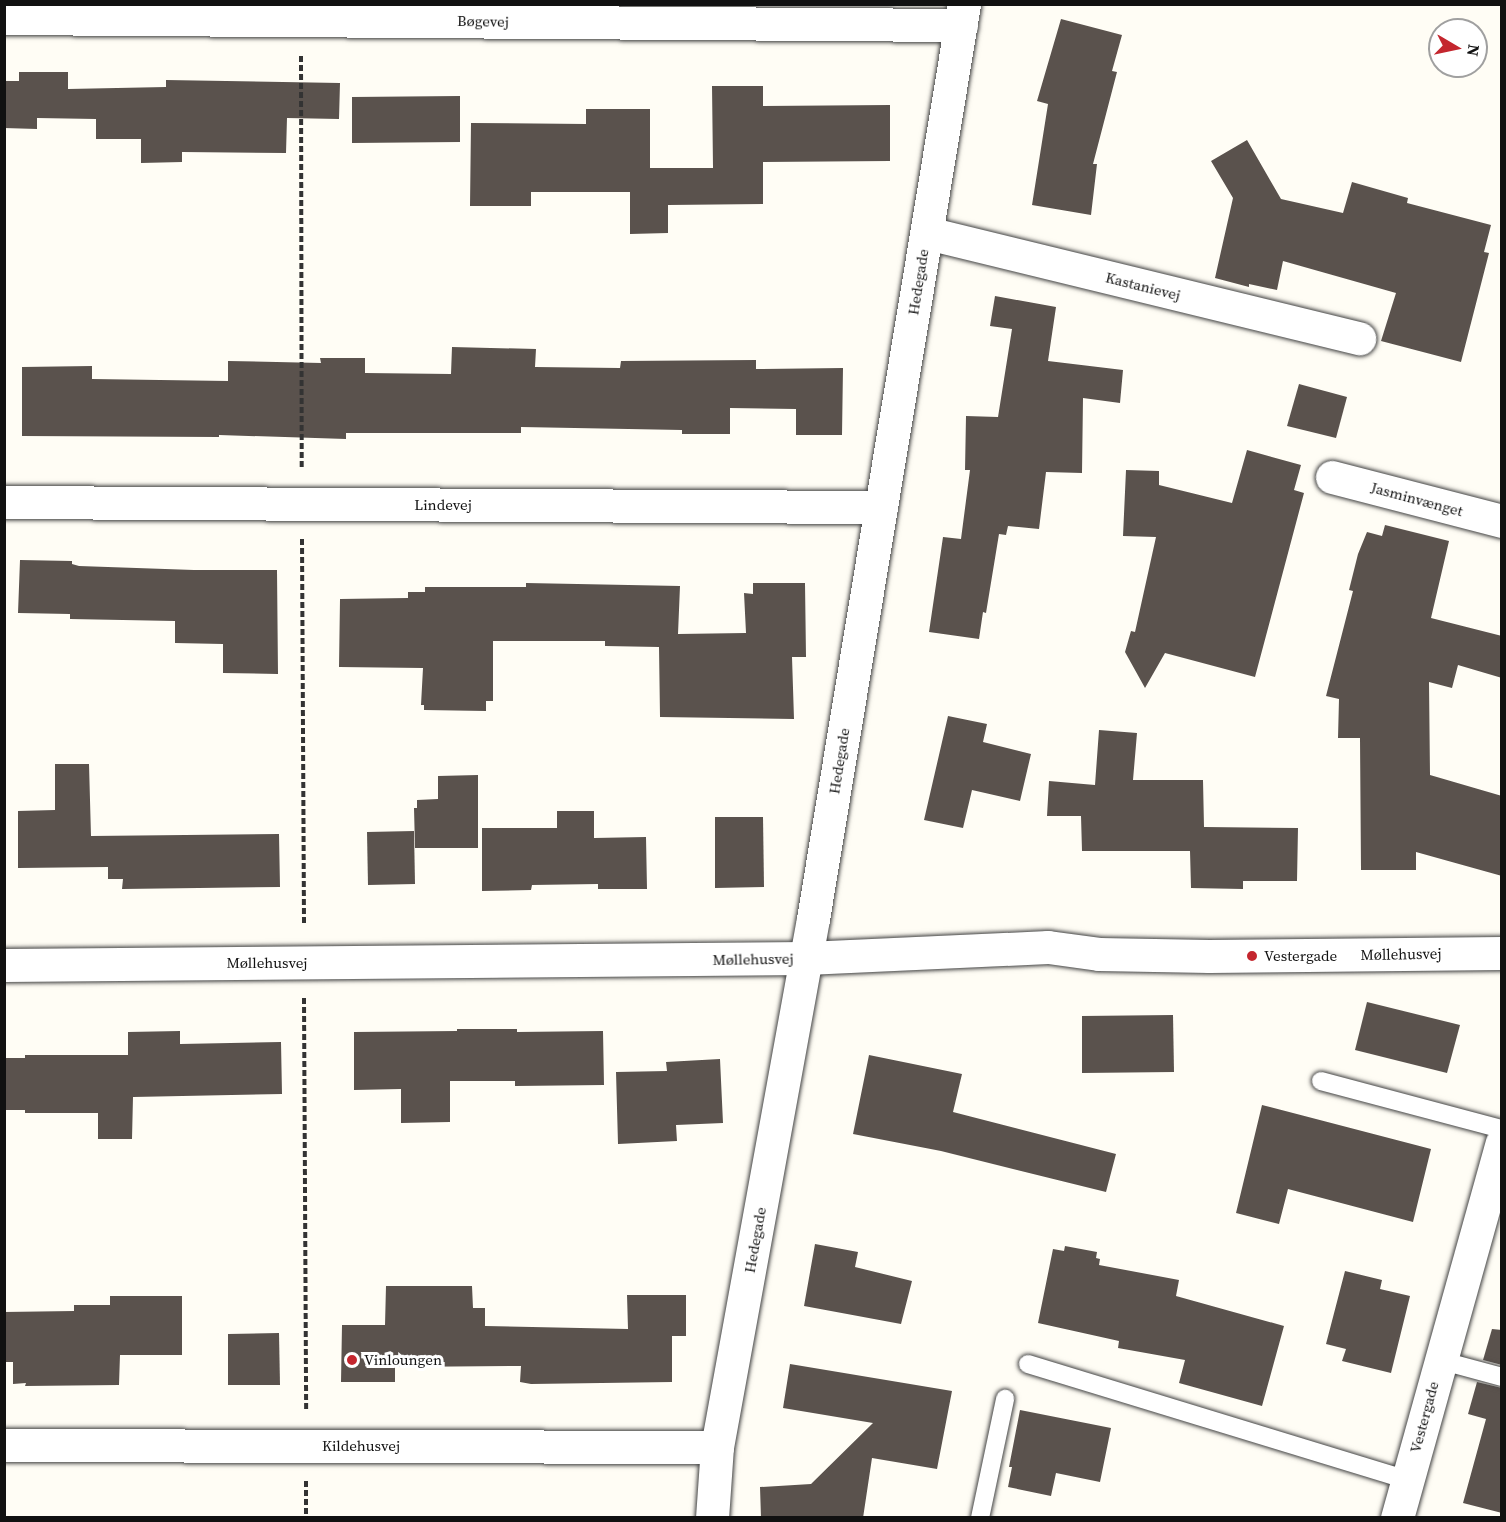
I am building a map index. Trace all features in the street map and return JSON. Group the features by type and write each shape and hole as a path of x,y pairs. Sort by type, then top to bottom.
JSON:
{"street":[{"name":"Bøgevej","path":"4,18 300,19 963,15"},
{"name":"Hedegade","path":"712,1518 717,1447 806,958 963,15"},
{"name":"Kastanievej","path":"927,233 1359,338"},
{"name":"Jasminvænget","path":"1332,477 1502,521"},
{"name":"Lindevej","path":"4,502 881,507"},
{"name":"Møllehusvej","path":"4,965 806,958 1048,947 1099,954 1209,956 1502,953"},
{"name":"Vestergade","path":"1397,1518 1439,1360 1502,1143"},
{"name":"Kildehusvej","path":"4,1445 717,1447"}],"lane":[{"path":"1321,1081 1502,1130"},
{"path":"1439,1360 1502,1377"},
{"path":"1028,1364 1408,1480"},
{"path":"980,1518 1005,1399"}],"path":[{"path":"300,19 306,1518"}],"building":[{"path":"1061,19 1122,35 1112,71 1117,72 1093,164 1097,164 1091,215 1032,205 1048,104 1037,101"},
{"path":"19,72 68,72 68,89 166,87 166,80 340,83 339,119 287,118 286,153 182,152 182,162 141,163 141,139 96,139 96,119 37,118 37,129 4,128 4,81 19,81"},
{"path":"712,86 763,86 763,106 890,105 890,161 763,162 763,204 668,205 668,233 630,234 630,192 531,192 531,206 470,206 471,123 586,124 586,109 650,109 650,168 713,168"},
{"path":"460,96 460,142 352,143 352,97"},
{"path":"1247,140 1281,199 1343,213 1352,182 1408,198 1407,203 1491,225 1484,252 1489,253 1461,362 1381,341 1396,293 1283,261 1277,290 1249,284 1249,287 1215,278 1233,198 1211,161"},
{"path":"995,296 1056,307 1048,361 1123,370 1120,403 1083,398 1082,473 1046,472 1039,529 1008,526 1006,535 999,534 986,613 983,612 979,639 929,632 943,537 961,539 970,470 965,470 966,416 998,417 1012,329 990,326"},
{"path":"452,347 536,349 535,367 620,368 621,361 756,360 756,369 843,368 842,435 796,435 796,409 730,408 730,434 682,434 682,430 521,427 521,433 346,433 346,439 219,435 219,437 22,436 22,367 92,366 92,379 228,381 228,361 321,363 320,358 365,358 365,373 451,374"},
{"path":"1299,384 1347,397 1336,438 1287,426"},
{"path":"1247,450 1301,465 1294,490 1304,493 1255,677 1165,653 1145,688 1125,652 1131,631 1135,632 1156,537 1123,536 1126,470 1159,471 1159,485 1232,503"},
{"path":"1385,525 1449,541 1431,618 1502,636 1502,678 1458,665 1452,688 1429,682 1430,775 1502,796 1502,876 1416,852 1416,870 1361,870 1360,738 1338,738 1339,699 1326,696 1353,591 1349,590 1358,554 1367,532 1382,536"},
{"path":"20,560 72,561 72,564 79,566 277,570 278,674 223,673 223,644 175,643 175,621 70,619 70,614 18,613"},
{"path":"526,583 680,586 678,634 746,633 744,593 753,594 753,583 805,583 806,657 792,657 794,719 660,717 659,647 605,646 605,641 493,641 493,701 486,701 486,711 424,710 424,705 421,705 423,668 339,667 340,599 408,598 408,592 425,592 425,587 526,587"},
{"path":"948,716 987,724 983,742 1031,754 1020,801 972,790 963,828 924,820"},
{"path":"1099,730 1137,733 1133,780 1203,780 1204,827 1298,828 1297,881 1243,881 1243,889 1191,888 1190,851 1082,851 1081,816 1047,816 1049,781 1095,785"},
{"path":"55,764 89,764 91,836 279,834 280,887 122,889 123,879 108,879 108,867 18,868 18,811 55,810"},
{"path":"478,775 478,848 415,848 414,808 417,808 417,800 438,799 438,776"},
{"path":"557,811 594,811 594,838 646,837 647,889 598,889 598,884 532,885 531,890 482,891 482,828 557,828"},
{"path":"715,817 763,817 764,887 715,888"},
{"path":"414,831 415,884 368,885 367,832"},
{"path":"1367,1002 1460,1025 1447,1073 1355,1050"},
{"path":"1173,1015 1174,1072 1082,1073 1082,1016"},
{"path":"457,1029 517,1029 517,1032 603,1031 604,1085 515,1086 515,1081 450,1081 450,1122 401,1123 401,1089 354,1090 354,1032 457,1031"},
{"path":"180,1031 180,1044 281,1042 282,1094 133,1097 132,1139 98,1139 98,1113 25,1113 25,1110 4,1110 4,1058 25,1058 25,1055 128,1055 128,1032"},
{"path":"869,1055 962,1074 953,1112 1116,1154 1106,1192 941,1151 853,1134"},
{"path":"720,1059 723,1123 676,1125 677,1141 618,1144 616,1072 667,1071 666,1062"},
{"path":"1262,1105 1431,1149 1413,1222 1288,1189 1279,1224 1236,1213"},
{"path":"815,1244 858,1252 855,1267 912,1281 901,1324 804,1306"},
{"path":"1065,1246 1097,1252 1096,1258 1100,1259 1099,1265 1179,1280 1176,1296 1284,1326 1262,1406 1179,1383 1185,1360 1118,1348 1119,1341 1038,1323 1053,1249 1064,1251"},
{"path":"1345,1271 1382,1280 1380,1289 1410,1296 1391,1373 1342,1361 1346,1349 1326,1344"},
{"path":"386,1286 472,1286 473,1308 485,1308 485,1326 628,1329 627,1295 686,1295 686,1336 672,1336 672,1382 531,1384 520,1382 521,1366 395,1367 395,1382 341,1382 342,1325 385,1325"},
{"path":"110,1296 182,1296 182,1355 120,1355 119,1385 25,1386 26,1383 13,1384 13,1362 4,1362 4,1312 74,1311 74,1305 110,1305"},
{"path":"1492,1329 1502,1330 1502,1365 1483,1360"},
{"path":"279,1333 280,1385 228,1385 228,1334"},
{"path":"790,1364 952,1391 937,1469 872,1458 863,1518 761,1518 760,1487 811,1484 873,1423 783,1408"},
{"path":"1477,1382 1502,1388 1502,1513 1463,1503 1486,1419 1468,1414"},
{"path":"1020,1410 1111,1428 1100,1482 1056,1473 1051,1496 1008,1487 1012,1467 1009,1467"}],"place":[{"name":"Vestergade","path":"1252,956"},
{"name":"Vinloungen","path":"352,1360"}]}
